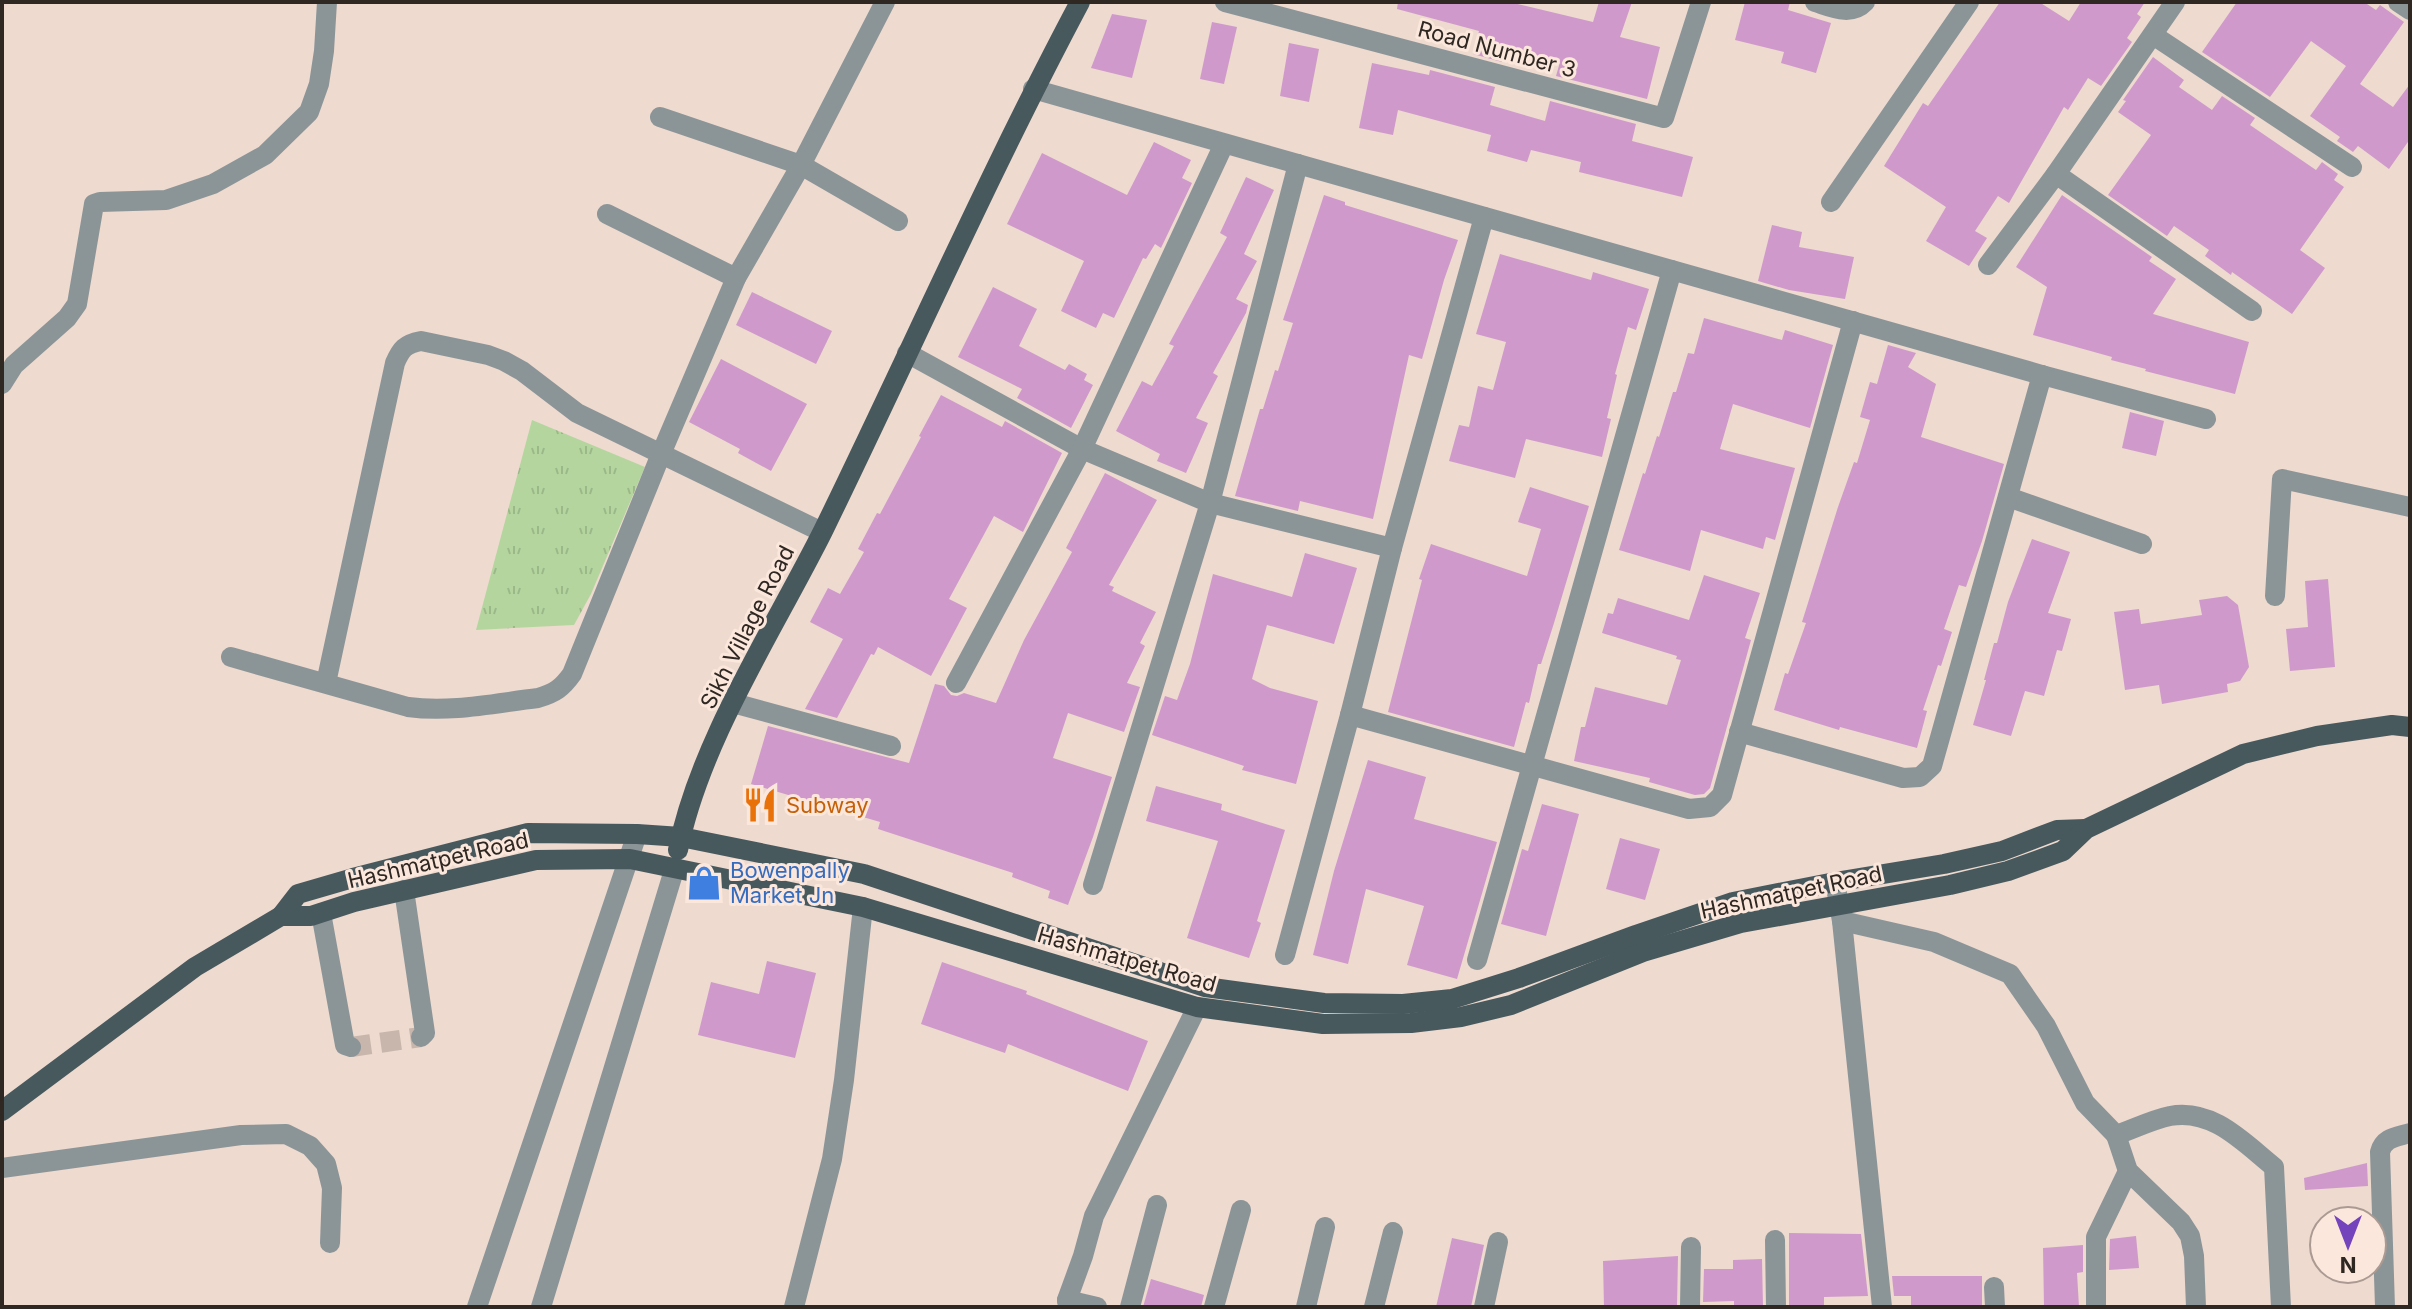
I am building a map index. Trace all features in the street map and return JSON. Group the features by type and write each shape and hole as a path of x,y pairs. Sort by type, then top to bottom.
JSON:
{"main road":[{"name":"Sikh Village Road","path":"675,867 687,811 733,703 822,532 1033,89 1080,2"},
{"name":"Hashmatpet Road","path":"2,1111 195,967 281,916 311,916 354,902 536,860 630,859 863,907 1197,1007 1323,1024 1411,1023 1461,1017 1511,1005 1643,952 1741,923 1840,913 2008,871 2063,851 2086,829 2243,754 2317,736 2392,725 2410,727"},
{"path":"281,916 298,894 528,833 681,837 864,874 1205,987 1324,1003 1403,1004 1452,999 1733,902 1944,864 2002,851 2057,830 2086,829"},
{"path":"1323,1024 1324,1003"}],"street":[{"path":"2,384 14,365 67,318 77,304 94,204 166,200 213,184 265,155 309,112 319,84 327,2"},
{"path":"231,657 425,710 538,698 563,687 572,674 736,278 801,165 885,2"},
{"name":"Road Number 3","path":"1225,2 1664,118 1701,2"},
{"path":"1815,2 1843,11 1861,7 1865,2"},
{"path":"1831,202 1969,2"},
{"path":"1988,265 2056,174 2175,2"},
{"path":"2398,2 2410,10"},
{"path":"2153,35 2352,167"},
{"path":"1033,89 2206,419"},
{"path":"660,117 801,165 898,221"},
{"path":"956,683 1082,449 1224,144"},
{"path":"1093,885 1210,503 1298,164"},
{"path":"2056,174 2252,311"},
{"path":"607,214 736,278"},
{"path":"1285,955 1392,548 1484,217"},
{"path":"1477,960 1672,270"},
{"path":"1350,715 1689,809 1710,807 1722,795 1853,321"},
{"path":"326,683 395,363 401,350 410,343 421,341 504,361 577,413 822,532"},
{"path":"907,353 1082,449 1210,503 1392,548"},
{"path":"1739,732 1903,778 1920,777 1932,766 2042,375"},
{"path":"2275,596 2282,479 2410,507"},
{"path":"2008,497 2142,544"},
{"path":"733,703 891,746"},
{"path":"477,1307 637,834"},
{"name":"Sikh Village Road","path":"541,1307 675,867"},
{"path":"1835,882 1882,1307"},
{"path":"404,890 425,1033 421,1037"},
{"path":"794,1307 832,1159 863,907"},
{"path":"321,913 345,1045 351,1047"},
{"path":"1840,913 1934,942 2010,974 2046,1026 2085,1103 2116,1135 2128,1171 2181,1222 2190,1236 2196,1307"},
{"path":"1097,1307 1067,1303 1094,1216 1197,1007"},
{"path":"2116,1135 2172,1116 2202,1117 2224,1126 2274,1167 2281,1307"},
{"path":"2385,1307 2380,1152 2389,1139 2410,1133"},
{"path":"2,1168 241,1135 286,1134 310,1146 326,1164 332,1188 330,1243"},
{"path":"2096,1307 2096,1237 2128,1171"},
{"path":"1130,1307 1157,1205"},
{"path":"1214,1307 1241,1210"},
{"path":"1306,1307 1325,1227"},
{"path":"1374,1307 1393,1232"},
{"path":"1775,1240 1776,1307"},
{"path":"1484,1307 1498,1242"},
{"path":"1690,1307 1691,1247"}],"green space":[{"path":"532,420 645,467 591,594 574,625 476,630"}],"building":[{"path":"1398,2 1509,2 1593,22 1599,2 1632,2 1620,37 1660,47 1647,99 1556,76 1560,62 1513,51 1512,57 1504,55 1502,62 1473,54 1479,31 1397,9"},
{"path":"1745,2 1790,2 1788,10 1831,23 1816,73 1781,63 1784,52 1735,40"},
{"path":"2000,2 2039,2 2069,21 2081,2 2145,2 2137,14 2141,17 2127,38 2132,42 2101,86 2088,78 2068,110 2064,107 2009,203 1998,196 1975,231 1987,238 1969,266 1926,241 1946,207 1884,166 1923,103 1928,106"},
{"path":"2237,2 2364,2 2376,10 2380,5 2404,22 2360,84 2393,107 2410,84 2410,139 2389,169 2358,146 2353,152 2337,141 2340,137 2310,116 2346,66 2311,41 2270,97 2202,52"},
{"path":"1112,14 1147,20 1132,78 1091,68"},
{"path":"1212,22 1237,27 1224,84 1200,79"},
{"path":"1289,43 1319,49 1309,102 1280,96"},
{"path":"2153,57 2184,80 2179,87 2212,110 2222,96 2255,118 2250,125 2316,170 2322,162 2338,174 2334,180 2344,187 2300,250 2325,268 2292,314 2205,256 2209,250 2174,226 2167,236 2108,195 2151,135 2118,112"},
{"path":"1372,63 1429,75 1430,70 1495,87 1490,105 1545,121 1550,101 1636,124 1632,141 1693,157 1682,197 1579,172 1581,162 1531,150 1527,162 1487,151 1491,135 1398,110 1393,135 1359,128"},
{"path":"1154,142 1191,160 1182,178 1192,183 1161,248 1155,244 1146,259 1143,258 1114,318 1103,313 1096,328 1061,311 1084,261 1007,224 1042,153 1127,195"},
{"path":"1246,177 1274,190 1244,254 1257,261 1236,299 1248,305 1246,313 1213,373 1218,376 1196,418 1208,423 1186,473 1157,461 1160,454 1116,431 1142,381 1152,386 1174,346 1169,344 1227,237 1220,233"},
{"path":"1324,195 1345,202 1345,205 1458,240 1422,359 1409,355 1373,519 1300,501 1298,511 1235,496 1260,409 1263,409 1275,370 1278,371 1293,323 1283,320"},
{"path":"2062,195 2152,257 2149,261 2176,279 2153,314 2249,342 2235,394 2145,371 2111,360 2112,357 2033,335 2047,287 2016,267"},
{"path":"1772,225 1802,232 1799,247 1854,257 1845,299 1789,290 1758,281"},
{"path":"1500,254 1591,280 1593,272 1649,289 1636,330 1628,327 1615,374 1607,418 1611,419 1602,457 1526,439 1515,478 1449,461 1459,425 1469,427 1478,386 1493,390 1506,342 1476,334"},
{"path":"993,287 1037,309 1019,346 1065,370 1069,364 1087,374 1084,380 1093,385 1071,428 1017,398 1022,389 958,357"},
{"path":"752,292 832,331 816,364 736,325"},
{"path":"1704,318 1782,340 1785,330 1833,345 1810,428 1733,404 1720,449 1795,468 1775,540 1766,537 1763,549 1701,530 1690,571 1619,550 1643,473 1659,437 1673,392 1676,392 1688,353 1694,354"},
{"path":"1888,345 1916,353 1908,367 1936,384 1921,437 2004,464 1966,587 1959,585 1944,629 1952,632 1923,710 1927,711 1917,748 1840,727 1839,730 1774,710 1785,673 1788,674 1806,623 1802,622 1838,507 1854,462 1857,463 1870,420 1860,417 1870,382 1877,384"},
{"path":"721,359 807,404 771,471 738,453 740,449 689,422"},
{"path":"941,395 1002,427 1005,421 1062,453 1023,532 994,516 949,599 967,608 931,676 878,647 874,655 871,654 837,718 805,709 843,639 810,622 828,588 840,594 864,552 858,549 877,513 880,514"},
{"path":"2130,412 2164,421 2156,456 2122,448"},
{"path":"1105,473 1157,500 1109,585 1114,587 1112,591 1156,612 1140,643 1145,646 1127,683 1140,687 1124,732 1068,713 1053,758 1112,777 1068,905 1048,898 1050,891 1012,877 1013,873 878,829 880,822 751,784 768,726 909,763 935,684 944,686 951,695 964,693 996,703 1024,640 1072,552 1066,548"},
{"path":"1530,487 1589,506 1514,747 1388,712 1422,580 1419,579 1431,544 1527,576 1541,529 1518,522"},
{"path":"2032,539 2070,552 2048,613 2071,619 2062,651 2057,650 2044,696 2025,691 2011,736 1973,725 1994,643 1997,643 2008,602"},
{"path":"1305,553 1357,568 1334,644 1267,625 1252,679 1270,688 1318,701 1296,784 1242,770 1244,766 1152,735 1165,696 1177,700 1190,664 1213,574 1292,597"},
{"path":"1704,575 1760,593 1745,638 1751,640 1710,788 1704,794 1695,795 1649,782 1650,778 1574,761 1581,727 1585,727 1595,687 1667,705 1681,660 1676,659 1677,656 1602,633 1608,613 1613,614 1618,598 1689,620"},
{"path":"2328,579 2335,667 2290,671 2286,629 2308,627 2305,581"},
{"path":"2227,596 2238,605 2249,667 2240,681 2227,684 2228,692 2162,704 2159,685 2125,690 2114,612 2139,609 2141,624 2202,615 2199,600"},
{"path":"1368,760 1426,777 1414,819 1497,842 1457,979 1407,965 1424,906 1366,889 1348,964 1313,955 1334,871"},
{"path":"1156,786 1222,804 1221,810 1285,830 1249,958 1187,938 1218,841 1146,821"},
{"path":"1542,804 1579,814 1546,936 1501,924 1522,849 1528,851"},
{"path":"1620,838 1660,849 1645,900 1606,889"},
{"path":"767,961 816,973 795,1058 698,1035 711,982 759,994"},
{"path":"942,962 1027,991 1026,994 1148,1041 1128,1091 1008,1044 1005,1053 921,1024"},
{"path":"2367,1163 2368,1186 2305,1190 2304,1178"},
{"path":"1789,1233 1861,1234 1868,1296 1824,1297 1824,1307 1789,1307"},
{"path":"2136,1236 2139,1268 2109,1270 2110,1239"},
{"path":"1452,1238 1484,1245 1471,1307 1436,1307"},
{"path":"2083,1245 2083,1272 2077,1273 2079,1307 2044,1307 2043,1248"},
{"path":"1678,1256 1677,1307 1604,1307 1603,1261"},
{"path":"1762,1259 1763,1307 1734,1307 1734,1301 1703,1302 1704,1269 1733,1269 1733,1260"},
{"path":"1892,1276 1982,1276 1982,1307 1911,1307 1911,1296 1894,1296"},
{"path":"1151,1279 1204,1295 1201,1307 1143,1307"}],"tunnel":[{"path":"351,1047 421,1037"}],"place":[{"name":"Subway","path":"760,805"},
{"name":"Bowenpally Market Jn","path":"704,883"}]}
